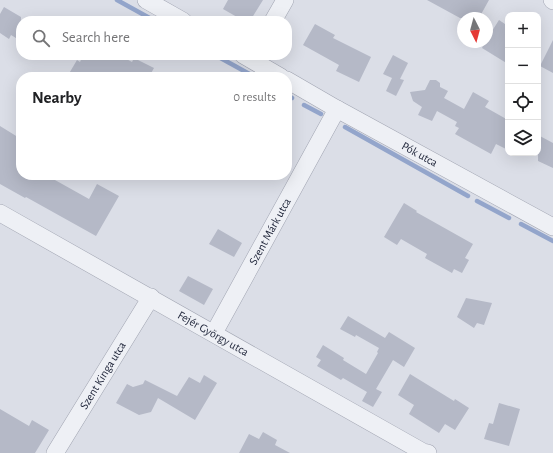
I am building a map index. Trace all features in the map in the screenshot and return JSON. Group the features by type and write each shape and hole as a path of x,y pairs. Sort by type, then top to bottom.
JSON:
{"street":[{"path":"146,0 174,16"},
{"path":"276,16 285,0"},
{"path":"255,60 274,72"},
{"name":"Pók utca","path":"292,83 553,227"},
{"name":"Szent Márk utca","path":"214,333 337,109"},
{"name":"Fejér György utca","path":"0,213 423,452 428,453"},
{"name":"Szent Kinga utca","path":"55,453 151,297"}],"building":[{"path":"228,0 263,0 253,16 235,16 223,9"},
{"path":"427,0 489,0 482,12 457,12 457,16"},
{"path":"4,7 19,16 16,16 16,38 11,35 9,39 0,33 0,14"},
{"path":"499,20 505,24 505,62 482,48 493,48 493,30"},
{"path":"315,24 335,35 333,38 371,57 359,82 336,71 339,65 303,45"},
{"path":"553,40 553,73 541,67"},
{"path":"393,55 408,63 400,79 404,80 396,96 386,91 392,78 383,74"},
{"path":"77,60 80,62 81,60 128,60 132,62 133,60 138,60 154,68 152,72 70,72"},
{"path":"430,80 436,80 440,83 440,87 448,91 444,98 464,109 473,92 489,101 485,107 505,118 505,148 496,144 491,154 455,134 459,128 455,126 457,122 437,111 432,121 418,115 422,107 413,101 410,92 425,90"},
{"path":"0,126 16,136 16,180 55,180 89,199 97,184 119,196 96,236 0,184"},
{"path":"541,137 553,143 553,168 538,161 538,156 541,156"},
{"path":"404,203 417,211 416,212 473,244 465,258 469,260 462,273 454,269 452,273 425,258 427,254 401,239 397,245 384,237"},
{"path":"218,229 242,243 234,257 209,244"},
{"path":"188,276 213,289 204,305 179,291"},
{"path":"466,298 492,303 484,325 477,323 474,328 457,317"},
{"path":"348,316 385,338 389,332 415,348 404,367 393,360 376,389 382,392 373,407 362,401 367,392 343,378 341,380 317,366 321,360 316,357 323,345 344,358 343,360 366,374 378,353 379,348 356,335 355,337 340,329"},
{"path":"410,374 454,401 455,399 469,408 455,430 445,424 439,433 409,414 414,405 398,395"},
{"path":"204,375 217,383 195,420 158,398 151,412 139,415 116,403 127,384 133,387 143,384 145,380 177,396 189,377 200,383"},
{"path":"499,403 520,409 509,446 484,439 489,423 493,424"},
{"path":"0,409 29,426 32,420 49,430 35,453 0,453"},
{"path":"263,432 277,440 275,445 290,453 239,453 249,434 259,439"}],"waterway":[{"path":"117,0 146,16"},
{"path":"224,60 246,72"},
{"path":"304,105 321,114"},
{"path":"345,127 468,196"},
{"path":"477,201 509,218"},
{"path":"521,224 553,241"}]}
